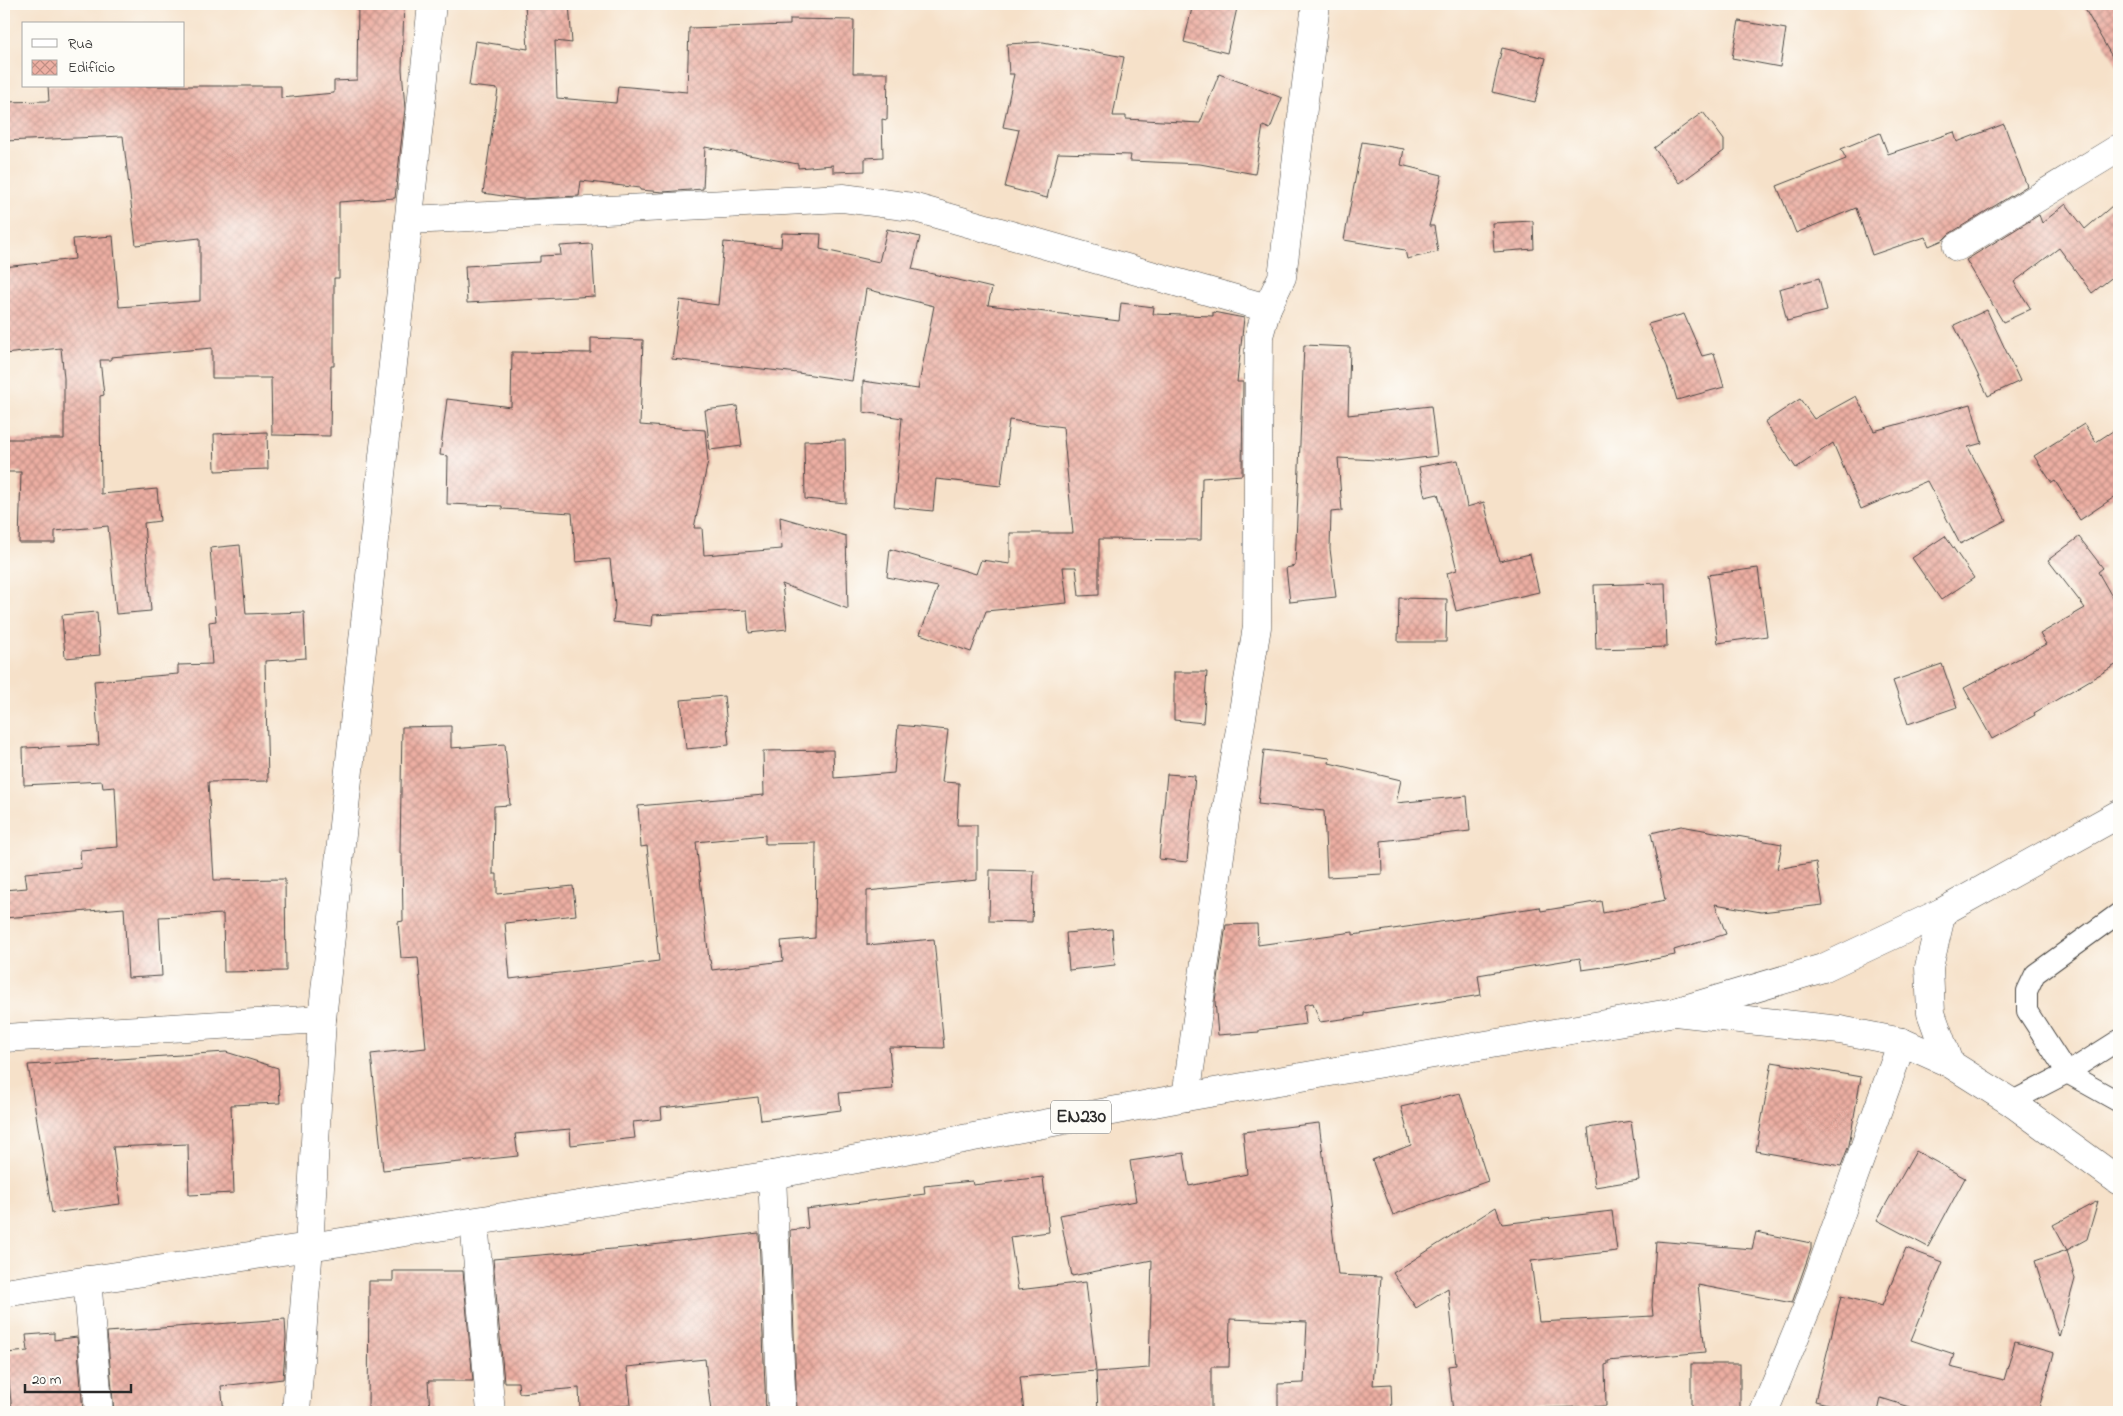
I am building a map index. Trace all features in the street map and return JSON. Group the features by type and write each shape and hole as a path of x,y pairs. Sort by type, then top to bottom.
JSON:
{"street":[{"path":"296,1412 309,1248 322,1019 432,4"},
{"path":"1186,1097 1226,813 1257,628 1259,336 1267,308 1282,276 1316,4"},
{"path":"1958,247 2119,148"},
{"path":"410,220 843,198 912,207 1267,308"},
{"name":"EN230","path":"4,1293 309,1248 772,1175 1186,1097 1675,1012 1823,968 1942,912 2119,814"},
{"path":"1942,912 1929,967 1931,1013 1949,1063"},
{"path":"1675,1012 1840,1030 1902,1042 1949,1063 2010,1102 2119,1181"},
{"path":"4,1038 322,1019"},
{"path":"1764,1412 1807,1308 1902,1042"},
{"path":"772,1175 782,1412"},
{"path":"474,1222 491,1412"},
{"path":"87,1280 99,1412"}],"lane":[{"path":"2119,913 2034,974 2027,992 2027,1012 2066,1073 2119,1102"},
{"path":"2010,1102 2066,1073 2119,1040"}],"building":[{"path":"358,4 404,4 402,69 405,109 395,198 339,202 339,278 334,278 334,366 331,366 330,436 272,435 271,378 212,378 212,348 111,357 111,360 100,360 104,395 100,396 101,494 157,489 160,521 144,523 151,611 116,614 108,526 55,531 55,543 19,543 21,472 4,472 4,439 64,439 64,378 61,348 4,354 4,267 75,259 73,239 113,236 119,307 200,301 200,238 136,245 123,136 4,141 4,102 49,101 48,88 185,88 185,86 281,86 281,98 334,93 334,81 357,80"},
{"path":"525,4 569,4 572,43 555,41 557,98 616,103 618,86 687,92 689,28 790,25 790,19 854,20 853,73 888,73 887,120 882,119 883,157 865,158 865,171 833,172 833,165 798,168 798,164 705,147 703,189 663,192 581,181 579,196 522,199 483,193 498,89 469,86 475,41 528,49"},
{"path":"1193,4 1219,4 1237,8 1227,53 1184,42"},
{"path":"2082,4 2119,4 2119,69"},
{"path":"1739,21 1786,29 1780,67 1732,58"},
{"path":"1043,42 1124,57 1113,116 1126,116 1126,119 1200,123 1219,74 1282,98 1270,129 1263,126 1255,174 1200,164 1130,161 1131,155 1058,153 1047,198 1005,187 1019,130 1003,127 1014,74 1009,74 1007,44"},
{"path":"1502,48 1546,58 1535,102 1492,92"},
{"path":"1703,112 1724,140 1724,151 1680,183 1654,148"},
{"path":"2004,124 2027,186 1949,234 1943,240 1929,246 1925,237 1872,255 1856,208 1796,233 1777,186 1846,159 1841,149 1880,133 1888,154 1954,132 1957,142"},
{"path":"1362,142 1404,149 1401,165 1442,175 1429,226 1434,226 1438,252 1407,259 1405,250 1344,240"},
{"path":"2119,200 2119,272 2092,293 2059,248 2014,282 2031,309 2003,322 1966,260 2039,215 2042,223 2066,204 2085,229"},
{"path":"1533,221 1534,249 1494,252 1492,223"},
{"path":"887,229 920,237 912,269 992,288 988,305 1119,321 1121,303 1154,307 1153,314 1213,316 1213,312 1244,318 1237,382 1243,382 1242,475 1202,478 1201,540 1099,539 1099,595 1079,596 1076,567 1063,567 1067,603 986,611 971,652 920,634 938,587 887,577 890,549 976,574 981,560 1010,564 1010,533 1073,533 1063,427 1009,420 1001,486 936,479 933,511 894,507 902,418 863,412 863,381 918,389 934,306 866,289 852,381 672,359 680,300 718,305 724,242 781,247 782,233 821,234 820,249 879,262"},
{"path":"592,244 595,296 467,303 465,266 540,262 540,256 561,255 560,246"},
{"path":"1819,278 1827,311 1787,321 1779,289"},
{"path":"1987,310 2020,381 1988,396 1954,325"},
{"path":"1684,314 1702,356 1714,353 1724,387 1677,400 1667,366 1648,324"},
{"path":"591,338 643,340 640,425 705,430 708,461 694,528 702,528 704,555 782,549 780,517 846,536 848,609 782,584 787,629 749,633 747,610 653,615 652,626 613,622 615,606 610,559 576,562 572,513 502,509 502,506 447,504 448,456 440,455 447,399 511,407 512,352 591,353"},
{"path":"1304,345 1350,347 1348,415 1431,406 1437,456 1396,461 1338,458 1342,511 1331,512 1330,549 1336,597 1290,602 1286,568 1295,566"},
{"path":"1856,396 1874,431 1971,404 1982,443 1968,447 2006,520 1960,544 1927,481 1861,509 1833,443 1796,468 1765,422 1800,399 1814,419"},
{"path":"737,406 742,446 710,450 705,410"},
{"path":"2084,424 2096,442 2119,427 2119,494 2080,520 2055,481 2052,483 2034,456"},
{"path":"267,432 268,469 215,471 214,434"},
{"path":"845,440 846,503 805,499 804,441"},
{"path":"1458,460 1467,507 1484,502 1499,561 1530,554 1539,592 1456,611 1447,573 1457,570 1438,494 1425,497 1419,467"},
{"path":"1945,536 1974,578 1941,600 1912,558"},
{"path":"2079,537 2103,568 2098,572 2119,609 2119,663 1992,739 1964,688 2046,644 2040,634 2085,608 2048,560"},
{"path":"240,545 246,614 304,612 306,658 265,661 268,781 208,782 214,880 285,879 286,971 224,972 223,914 159,917 162,976 128,978 124,908 4,918 4,890 27,888 25,873 81,868 80,850 118,847 115,787 103,788 102,781 24,785 23,748 99,745 94,681 178,674 178,665 212,664 209,622 216,621 210,548"},
{"path":"1758,568 1767,636 1718,643 1708,575"},
{"path":"1665,583 1667,647 1596,649 1594,585"},
{"path":"1399,598 1447,599 1446,642 1398,642"},
{"path":"97,612 100,655 65,658 62,615"},
{"path":"1942,664 1957,707 1908,724 1893,681"},
{"path":"1174,672 1207,672 1203,723 1174,720"},
{"path":"724,696 729,745 686,749 681,700"},
{"path":"898,725 948,730 942,782 959,783 957,825 977,825 977,880 867,891 867,945 934,939 944,1048 889,1047 893,1089 839,1093 841,1110 761,1120 758,1097 661,1108 662,1119 633,1122 635,1138 571,1145 570,1129 515,1134 518,1156 383,1170 371,1054 426,1048 418,957 401,958 398,922 403,921 402,853 400,853 402,727 451,726 451,748 505,744 510,805 494,806 493,874 497,874 497,894 573,886 576,915 505,923 510,979 659,961 647,846 641,847 638,806 764,795 763,751 833,750 834,778 894,773","holes":["765,835 765,844 816,843 815,938 781,941 783,961 712,970 709,960 696,842"]},
{"path":"1264,750 1330,758 1329,763 1401,780 1396,803 1467,796 1470,831 1381,841 1382,874 1327,877 1324,811 1258,804"},
{"path":"1167,774 1195,776 1187,862 1159,859"},
{"path":"1681,826 1782,844 1777,869 1816,862 1823,905 1761,912 1715,904 1726,934 1674,950 1675,955 1625,965 1582,970 1580,958 1478,975 1481,995 1364,1013 1364,1016 1320,1022 1313,1003 1304,1005 1306,1024 1259,1030 1259,1032 1218,1035 1215,1001 1226,925 1257,924 1258,945 1353,932 1353,935 1540,907 1541,911 1601,901 1603,913 1665,900 1651,833"},
{"path":"990,870 1034,871 1032,922 989,921"},
{"path":"1112,929 1115,965 1069,970 1066,933"},
{"path":"226,1052 278,1068 280,1103 231,1105 234,1193 189,1195 188,1144 113,1147 120,1204 52,1213 28,1065"},
{"path":"1772,1062 1861,1077 1849,1145 1841,1166 1756,1151"},
{"path":"1460,1093 1488,1181 1393,1215 1372,1160 1411,1145 1401,1107"},
{"path":"1631,1121 1639,1180 1595,1187 1588,1128"},
{"path":"1319,1123 1338,1275 1381,1277 1373,1385 1391,1384 1392,1412 1278,1412 1278,1384 1304,1383 1307,1322 1230,1319 1229,1367 1211,1367 1211,1412 1157,1412 1157,1408 1098,1411 1096,1372 1149,1368 1152,1260 1072,1276 1060,1215 1136,1201 1130,1161 1184,1153 1189,1186 1247,1174 1243,1132"},
{"path":"1916,1151 1965,1178 1928,1247 1877,1220"},
{"path":"1043,1177 1049,1232 1010,1237 1018,1290 1086,1282 1096,1371 1020,1377 1024,1412 797,1412 790,1230 808,1228 806,1209 925,1194 924,1186 972,1181 973,1185"},
{"path":"2098,1201 2087,1239 2067,1250 2053,1225"},
{"path":"1496,1207 1502,1224 1612,1211 1617,1251 1531,1261 1539,1322 1653,1316 1656,1241 1752,1249 1756,1232 1811,1243 1811,1249 1792,1303 1698,1285 1705,1352 1608,1361 1608,1364 1605,1365 1606,1406 1522,1409 1522,1412 1453,1412 1448,1366 1456,1365 1448,1288 1416,1308 1393,1273"},
{"path":"759,1233 766,1412 711,1412 705,1359 627,1367 631,1405 580,1409 579,1388 519,1393 518,1382 504,1382 493,1259 625,1248"},
{"path":"1906,1248 1943,1262 1911,1340 1954,1354 1950,1367 2004,1380 2015,1342 2054,1353 2038,1412 1926,1412 1881,1398 1878,1412 1863,1412 1815,1401 1841,1296 1882,1306"},
{"path":"2067,1250 2075,1279 2059,1337 2035,1261"},
{"path":"393,1271 463,1271 473,1381 428,1381 430,1412 368,1412 369,1281 393,1281"},
{"path":"285,1319 286,1338 283,1379 221,1386 224,1412 114,1412 107,1332"},
{"path":"54,1333 54,1340 77,1337 83,1412 12,1412 6,1353 28,1351 26,1335"},
{"path":"1691,1364 1740,1364 1740,1410 1691,1410"}]}
